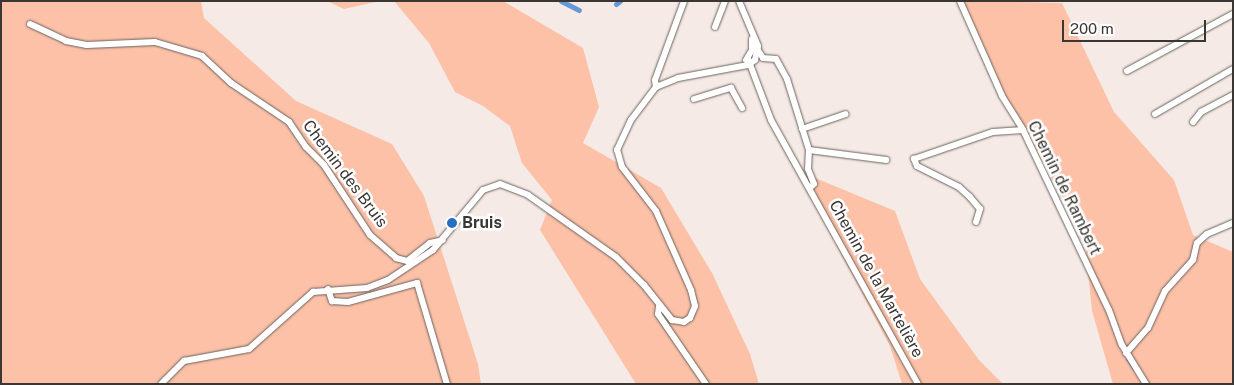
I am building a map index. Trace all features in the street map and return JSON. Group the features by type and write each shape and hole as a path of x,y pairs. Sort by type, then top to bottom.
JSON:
{"street":[{"path":"656,87 655,80 684,1"},
{"path":"714,27 724,1"},
{"path":"739,1 758,50 763,58 776,59 780,63 809,150 811,187"},
{"name":"Chemin de Rambert","path":"960,1 1002,96 1023,130 1109,310 1126,354 1146,384"},
{"path":"1127,71 1233,14"},
{"name":"Chemin des Bruis","path":"30,24 66,41 86,45 155,42 202,56 231,83 289,122 306,147 324,165 370,235 396,258 407,261 430,243 444,240"},
{"path":"748,62 753,45 751,32"},
{"path":"161,384 184,361 249,349 304,298 328,289 356,290 378,285 407,268 444,240 483,190 500,184 509,185 528,195 616,257 644,285 666,316 678,322 690,318 693,313 691,290 656,211 622,167 617,150 631,120 656,87 678,78 737,66 757,57 758,50"},
{"name":"Chemin de la Martelière","path":"748,62 771,120 811,187 918,384"},
{"path":"1155,114 1233,69"},
{"path":"694,99 731,88 742,108"},
{"path":"1193,122 1201,112 1233,95"},
{"path":"802,130 846,114"},
{"path":"1010,130 1017,120"},
{"path":"976,222 980,209 970,197 960,187 917,166 914,159 993,132 1023,130"},
{"path":"809,150 886,160"},
{"path":"1126,354 1148,328 1165,291 1192,260 1196,243 1207,234 1233,223"},
{"path":"328,289 332,301 348,302 417,284 421,287 447,384"},
{"path":"659,306 658,314 706,384"},
{"path":"672,334 678,322"}],"shaded area":[{"path":"1,1 201,1 204,18 296,101 392,144 424,196 478,364 481,384 1,384"},
{"path":"327,1 380,1 344,9"},
{"path":"394,1 503,1 583,48 599,107 583,143 661,188 712,273 750,354 759,384 636,384 540,230 552,200 522,163 510,126 483,106 455,92 429,43"},
{"path":"962,1 1062,3 1114,112 1174,180 1193,235 1233,252 1233,384 1113,384 1092,311 1084,233 1009,106"},
{"path":"808,175 895,211 920,279 979,360 1003,384 902,384 890,346 837,246"}],"waterway":[{"path":"561,1 579,10"},
{"path":"616,4 620,1"},
{"path":"1126,359 1133,369"}],"place":[{"name":"Bruis","path":"452,223"}]}
